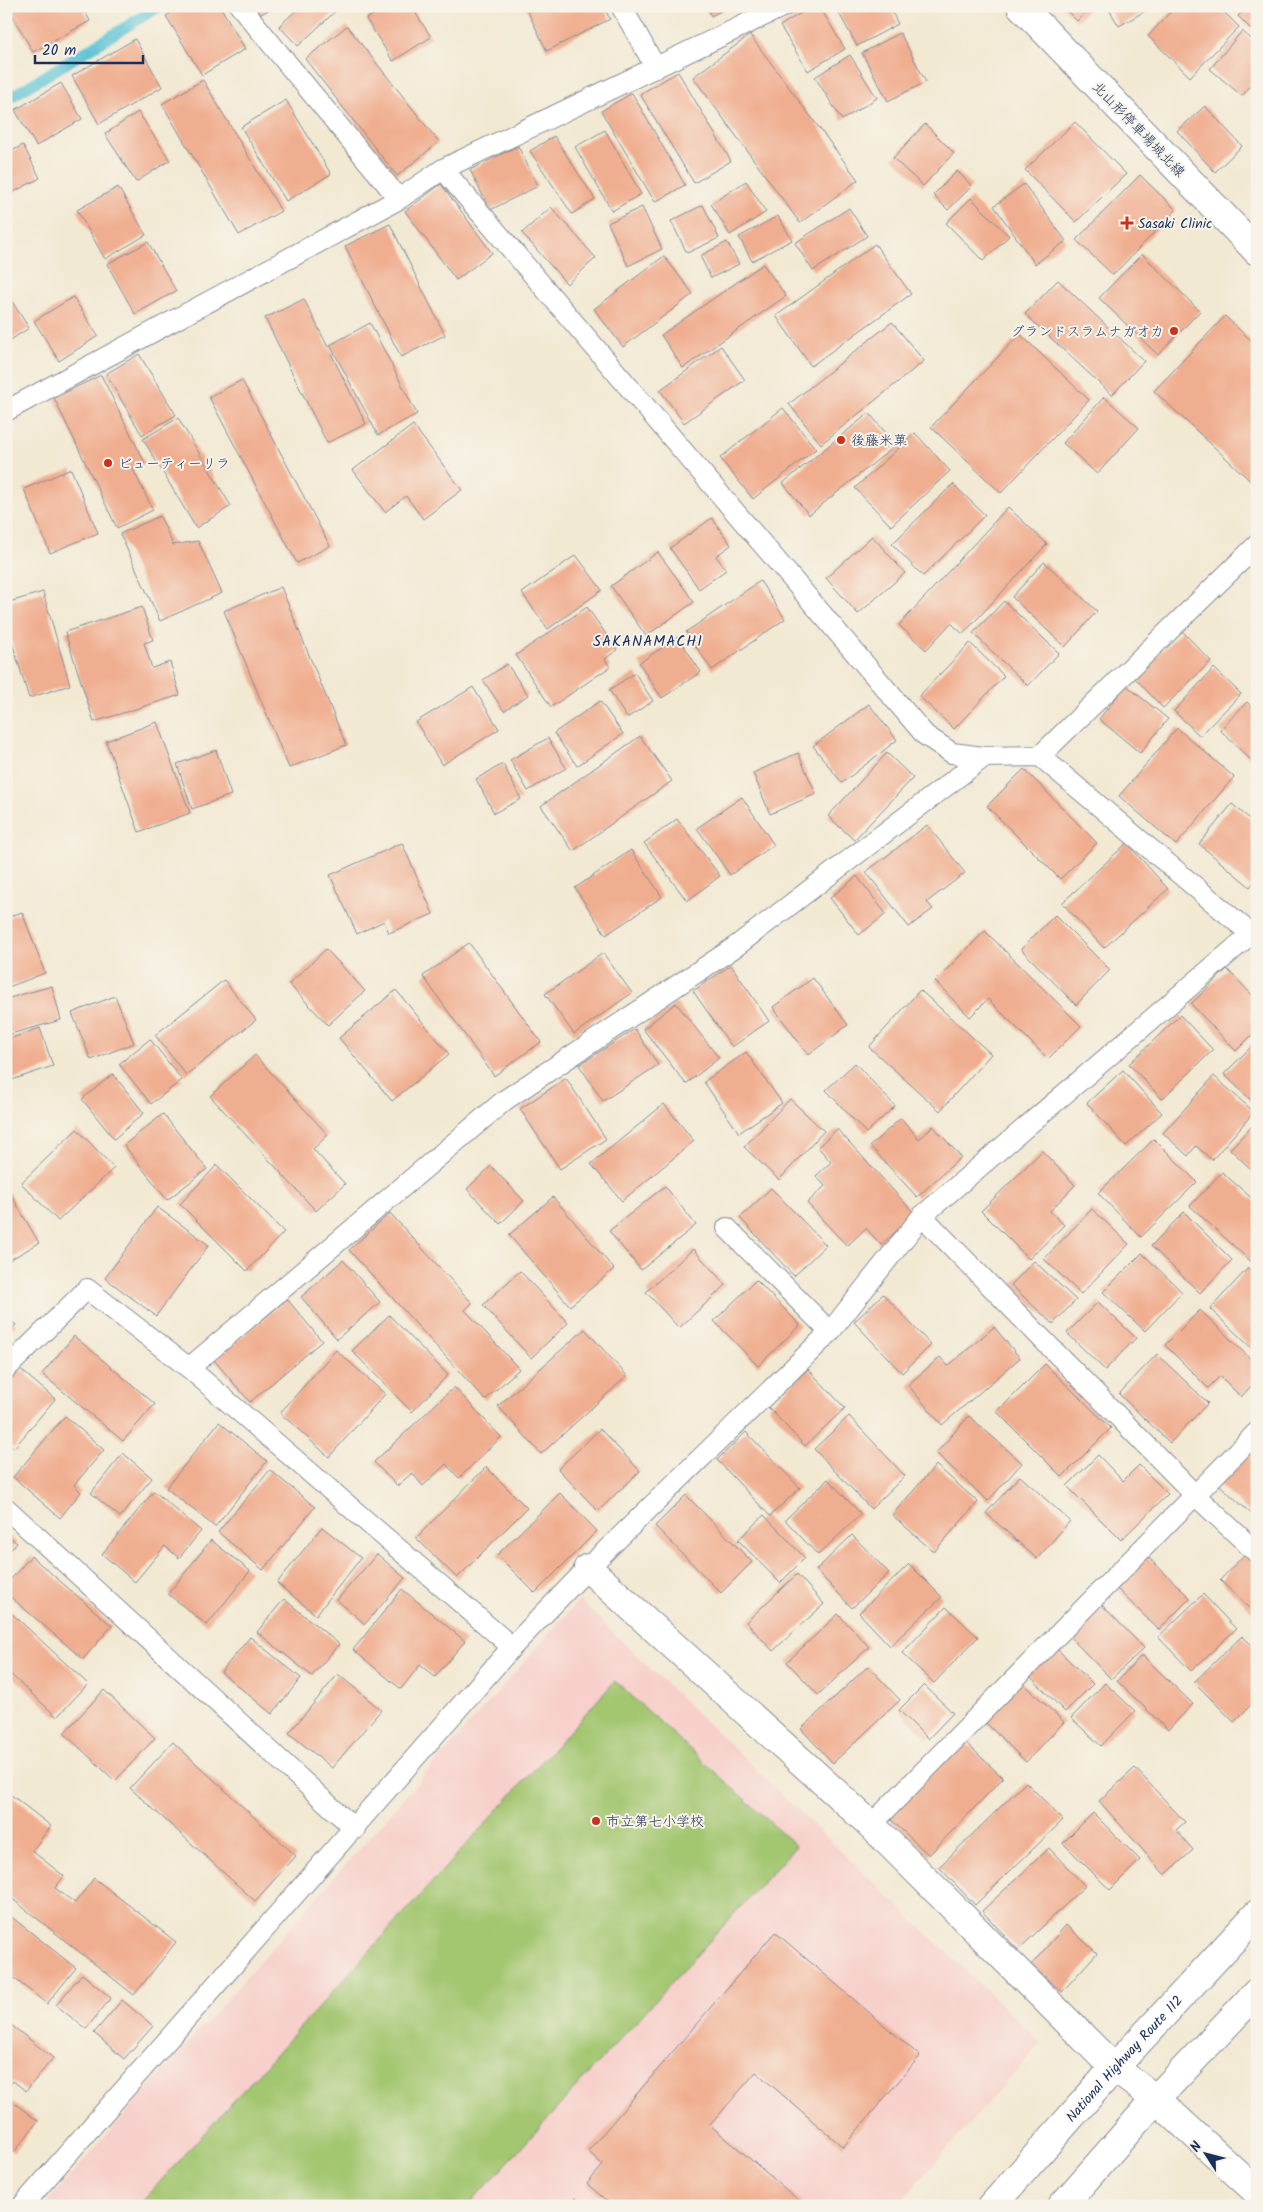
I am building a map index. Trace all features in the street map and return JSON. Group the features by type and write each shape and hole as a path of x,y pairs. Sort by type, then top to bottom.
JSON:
{"main road":[{"name":"北山形停車場城北線","path":"1021,6 1253,240"},
{"path":"588,1568 871,1825 1114,2068 1156,2099 1257,2192"},
{"name":"National Highway Route 112","path":"992,2206 1114,2068 1257,1914"},
{"path":"1062,2206 1156,2099 1257,1992"}],"lane":[{"path":"240,6 398,199"},
{"path":"621,6 656,68"},
{"path":"6,412 398,199 443,169 784,6"},
{"path":"22,2206 355,1829 512,1647 588,1568 830,1332 922,1216 1255,934 1040,756 984,757 952,753 925,735 443,169"},
{"path":"1040,756 1257,545"},
{"path":"189,1368 505,1100 735,947 984,757"},
{"path":"922,1216 1195,1495 1257,1553"},
{"path":"727,1228 830,1332"},
{"path":"6,1369 87,1289 189,1368 512,1647"},
{"path":"871,1825 1257,1432"},
{"path":"6,1508 355,1829"}],"shaded area":[{"name":"市立第七小学校","path":"579,1600 1041,2043 897,2206 44,2206"}],"green space":[{"path":"615,1681 796,1846 468,2206 138,2206"}],"building":[{"path":"7,6 82,6 90,21 33,52"},
{"path":"181,6 220,6 245,49 202,75 166,16"},
{"path":"254,6 276,6 259,15"},
{"path":"301,6 341,6 298,46 279,26"},
{"path":"387,6 411,6 431,37 393,61 366,19"},
{"path":"525,6 603,6 610,19 547,51"},
{"path":"706,6 730,6 711,16"},
{"path":"812,6 819,6 845,49 808,71 780,26"},
{"path":"835,6 889,6 898,24 857,46"},
{"path":"1062,6 1091,6 1077,21"},
{"path":"1107,6 1154,6 1119,26"},
{"path":"1176,6 1218,6 1239,27 1190,77 1148,36"},
{"path":"1248,6 1257,6 1257,35 1238,16"},
{"path":"347,26 439,142 397,176 305,59"},
{"path":"1242,31 1257,44 1257,78 1242,96 1210,69"},
{"path":"900,33 926,82 888,101 862,53"},
{"path":"750,35 858,180 800,223 693,77"},
{"path":"135,39 162,87 99,124 72,76"},
{"path":"850,55 877,98 842,120 815,77"},
{"path":"678,72 731,161 694,183 640,94"},
{"path":"203,80 281,211 239,235 162,104"},
{"path":"61,83 82,119 36,146 15,110"},
{"path":"632,93 685,185 655,202 601,111"},
{"path":"286,100 331,174 286,201 241,127"},
{"path":"1205,106 1242,146 1215,172 1177,131"},
{"path":"138,112 170,160 136,182 105,134"},
{"path":"1075,122 1126,174 1076,222 1025,170"},
{"path":"925,124 954,153 923,186 893,158"},
{"path":"605,130 641,194 612,211 575,147"},
{"path":"554,136 595,199 572,214 530,151"},
{"path":"23,145 40,178 6,196 6,154"},
{"path":"518,146 538,186 490,210 470,170"},
{"path":"957,171 972,186 948,210 933,195"},
{"path":"1140,175 1176,210 1113,275 1076,240"},
{"path":"746,181 766,212 730,235 711,204"},
{"path":"441,184 492,253 456,280 405,211"},
{"path":"1024,184 1066,241 1035,264 994,206"},
{"path":"118,187 146,235 105,259 77,210"},
{"path":"971,198 1009,236 983,261 946,223"},
{"path":"703,205 719,238 687,253 671,221"},
{"path":"551,207 596,258 567,284 522,233"},
{"path":"642,207 662,249 628,266 608,223"},
{"path":"849,208 867,236 813,271 795,243"},
{"path":"778,216 792,240 752,261 739,237"},
{"path":"390,224 445,335 401,357 345,246"},
{"path":"148,242 176,291 135,314 107,264"},
{"path":"727,242 739,264 711,278 700,256"},
{"path":"875,244 911,294 811,366 776,316"},
{"path":"1142,254 1200,311 1158,355 1099,298"},
{"path":"664,256 693,294 623,347 594,309"},
{"path":"763,264 786,296 683,368 661,335"},
{"path":"1058,280 1144,361 1112,395 1025,314"},
{"path":"6,292 29,328 6,343"},
{"path":"73,297 98,336 59,361 34,321"},
{"path":"304,299 366,424 327,443 265,318"},
{"path":"1225,316 1257,346 1257,487 1154,391"},
{"path":"892,322 924,361 821,444 789,404"},
{"path":"370,323 417,414 378,435 330,345"},
{"path":"1020,334 1089,400 1001,493 931,427"},
{"path":"721,346 745,380 684,423 660,390"},
{"path":"139,354 176,415 142,435 106,374"},
{"path":"101,375 145,463 133,469 153,510 117,528 54,398"},
{"path":"242,380 330,546 297,563 209,397"},
{"path":"1104,397 1139,428 1097,474 1063,443"},
{"path":"783,408 816,449 753,499 720,458"},
{"path":"869,413 896,445 809,515 783,483"},
{"path":"178,418 231,506 196,528 143,439"},
{"path":"413,425 462,490 423,519 406,496 385,512 353,470"},
{"path":"915,433 950,471 891,526 855,488"},
{"path":"71,469 98,533 50,553 24,489"},
{"path":"953,484 985,515 923,576 892,544"},
{"path":"1008,507 1047,544 963,634 951,623 926,650 899,625"},
{"path":"160,516 173,545 198,541 222,593 160,621 120,534"},
{"path":"712,518 731,545 716,556 726,570 699,589 670,548"},
{"path":"872,536 905,573 858,614 826,578"},
{"path":"658,552 694,602 646,636 611,586"},
{"path":"576,555 602,590 548,629 522,593"},
{"path":"1044,562 1097,611 1065,647 1012,597"},
{"path":"760,581 785,619 712,670 686,632"},
{"path":"281,587 346,745 289,768 224,611"},
{"path":"43,592 70,685 29,698 6,623 6,603"},
{"path":"1004,601 1059,653 1028,686 973,633"},
{"path":"142,607 153,640 144,643 152,668 170,662 180,695 94,722 65,632"},
{"path":"587,607 617,650 605,659 610,667 551,707 516,655"},
{"path":"1182,631 1211,661 1163,708 1135,678"},
{"path":"678,637 701,672 662,698 639,663"},
{"path":"970,643 1004,676 954,729 919,696"},
{"path":"507,664 528,695 504,711 483,680"},
{"path":"1214,668 1241,694 1200,736 1174,711"},
{"path":"635,673 653,701 627,718 609,690"},
{"path":"1126,685 1168,719 1140,753 1099,719"},
{"path":"473,687 499,729 442,765 416,722"},
{"path":"600,701 623,734 577,766 554,733"},
{"path":"1247,702 1257,712 1257,766 1220,730"},
{"path":"869,704 897,740 842,783 813,746"},
{"path":"157,722 190,813 139,832 106,741"},
{"path":"1177,728 1234,777 1176,845 1119,796"},
{"path":"640,736 672,781 573,851 541,806"},
{"path":"548,738 566,768 528,791 510,760"},
{"path":"216,750 231,795 192,809 177,764"},
{"path":"798,753 816,794 770,814 753,773"},
{"path":"887,753 913,778 854,840 828,816"},
{"path":"503,764 521,799 494,813 476,779"},
{"path":"1024,769 1097,843 1060,879 987,806"},
{"path":"742,797 774,845 730,875 697,828"},
{"path":"1232,804 1257,825 1257,879 1250,887 1199,844"},
{"path":"677,819 720,876 687,901 644,843"},
{"path":"927,825 965,873 927,902 933,909 909,927 866,872"},
{"path":"402,843 433,914 389,933 384,921 357,934 330,875"},
{"path":"1127,843 1168,889 1104,948 1062,903"},
{"path":"631,850 662,897 606,935 575,888"},
{"path":"857,876 886,914 859,935 830,898"},
{"path":"22,912 45,973 6,988 6,918"},
{"path":"1055,915 1110,970 1076,1005 1021,949"},
{"path":"985,931 1081,1026 1048,1059 988,999 970,1017 935,981"},
{"path":"469,943 541,1042 494,1076 423,976"},
{"path":"326,949 365,991 328,1025 289,984"},
{"path":"603,953 632,993 574,1034 545,994"},
{"path":"731,965 769,1021 732,1047 693,991"},
{"path":"1227,969 1257,1000 1257,1030 1236,1051 1191,1004"},
{"path":"813,978 848,1025 808,1055 773,1007"},
{"path":"224,980 256,1020 186,1075 155,1035"},
{"path":"52,986 61,1020 7,1035 6,999"},
{"path":"396,990 449,1054 392,1101 339,1038"},
{"path":"920,990 991,1054 940,1111 869,1047"},
{"path":"115,996 134,1043 91,1060 72,1013"},
{"path":"676,1003 719,1058 686,1084 643,1029"},
{"path":"1180,1015 1213,1050 1162,1099 1129,1064"},
{"path":"40,1028 53,1066 6,1082 6,1040"},
{"path":"635,1029 658,1065 603,1101 579,1065"},
{"path":"150,1039 182,1080 151,1104 119,1064"},
{"path":"1257,1041 1257,1106 1224,1074"},
{"path":"746,1052 782,1103 739,1133 704,1082"},
{"path":"255,1055 328,1135 313,1149 345,1184 316,1211 210,1096"},
{"path":"855,1063 895,1106 866,1133 826,1090"},
{"path":"1123,1070 1162,1113 1126,1146 1087,1103"},
{"path":"113,1074 144,1113 114,1139 82,1099"},
{"path":"1214,1076 1254,1112 1212,1160 1196,1146 1188,1156 1163,1133"},
{"path":"566,1078 606,1139 560,1169 520,1109"},
{"path":"790,1099 824,1131 779,1180 744,1147"},
{"path":"664,1104 694,1141 622,1201 591,1164"},
{"path":"163,1114 207,1169 167,1200 124,1145"},
{"path":"901,1118 919,1139 933,1126 961,1157 917,1197 870,1146"},
{"path":"1257,1121 1257,1175 1230,1149"},
{"path":"77,1129 114,1168 58,1221 21,1183"},
{"path":"837,1129 915,1214 881,1245 866,1228 847,1246 807,1203 825,1186 816,1176 831,1162 818,1147"},
{"path":"1154,1139 1197,1182 1141,1237 1098,1193"},
{"path":"1042,1151 1075,1185 1050,1211 1064,1225 1029,1259 981,1211"},
{"path":"217,1165 284,1232 247,1271 180,1204"},
{"path":"491,1166 524,1201 500,1224 467,1189"},
{"path":"1222,1172 1257,1203 1257,1267 1190,1206"},
{"path":"665,1186 696,1225 641,1270 609,1231"},
{"path":"771,1188 826,1245 794,1276 740,1218"},
{"path":"10,1193 39,1243 6,1262 6,1195"},
{"path":"553,1197 614,1269 570,1306 509,1235"},
{"path":"157,1207 209,1245 156,1316 105,1278"},
{"path":"1092,1209 1129,1244 1081,1294 1044,1259"},
{"path":"1184,1212 1232,1260 1200,1293 1151,1246"},
{"path":"390,1213 472,1303 465,1310 519,1369 485,1400 349,1250"},
{"path":"693,1249 726,1285 679,1328 646,1292"},
{"path":"1142,1253 1182,1292 1145,1331 1103,1292"},
{"path":"343,1260 380,1302 337,1339 301,1297"},
{"path":"1034,1261 1076,1300 1053,1324 1011,1285"},
{"path":"1248,1268 1257,1276 1257,1353 1210,1309"},
{"path":"520,1271 568,1323 531,1358 483,1305"},
{"path":"756,1280 800,1325 758,1366 714,1321"},
{"path":"883,1294 931,1345 902,1373 854,1322"},
{"path":"287,1299 322,1341 250,1402 214,1360"},
{"path":"1098,1302 1136,1338 1105,1370 1067,1333"},
{"path":"1200,1310 1257,1365 1257,1380 1241,1397 1220,1376 1208,1388 1165,1345"},
{"path":"6,1315 16,1325 6,1333"},
{"path":"389,1315 448,1375 412,1412 352,1351"},
{"path":"994,1327 1020,1358 942,1425 908,1385 940,1357 948,1366"},
{"path":"585,1329 627,1376 541,1454 498,1406"},
{"path":"74,1336 155,1404 123,1441 42,1374"},
{"path":"336,1350 385,1394 329,1457 280,1413"},
{"path":"1157,1354 1208,1403 1170,1443 1119,1394"},
{"path":"1045,1364 1111,1428 1062,1477 997,1412"},
{"path":"20,1369 55,1399 14,1448 6,1442 6,1384"},
{"path":"808,1369 845,1408 805,1446 768,1407"},
{"path":"454,1387 501,1437 459,1478 446,1464 423,1486 412,1473 397,1486 374,1462"},
{"path":"65,1416 104,1450 74,1485 81,1492 60,1518 13,1477"},
{"path":"849,1416 905,1476 871,1509 814,1449"},
{"path":"969,1416 1022,1463 988,1501 936,1453"},
{"path":"219,1422 267,1461 215,1527 166,1488"},
{"path":"600,1429 640,1471 598,1511 558,1469"},
{"path":"746,1432 800,1488 770,1516 717,1460"},
{"path":"1257,1444 1257,1519 1214,1480"},
{"path":"123,1453 152,1478 120,1517 91,1493"},
{"path":"1098,1455 1123,1481 1139,1465 1168,1494 1121,1540 1067,1486"},
{"path":"936,1465 978,1502 934,1552 892,1515"},
{"path":"486,1467 527,1508 457,1578 416,1538"},
{"path":"270,1470 315,1507 263,1570 218,1532"},
{"path":"1020,1476 1070,1521 1037,1559 986,1513"},
{"path":"828,1479 861,1514 818,1555 785,1520"},
{"path":"154,1491 201,1531 179,1558 165,1546 135,1582 102,1554"},
{"path":"560,1493 597,1531 535,1593 497,1555"},
{"path":"686,1495 752,1562 721,1593 655,1526"},
{"path":"764,1515 805,1558 780,1583 738,1540"},
{"path":"322,1527 361,1558 316,1615 277,1583"},
{"path":"6,1534 17,1543 6,1555"},
{"path":"852,1535 889,1573 852,1608 816,1570"},
{"path":"211,1540 250,1571 207,1625 168,1594"},
{"path":"1141,1550 1190,1598 1159,1630 1110,1582"},
{"path":"377,1554 405,1578 365,1624 337,1600"},
{"path":"1245,1554 1257,1565 1257,1616 1220,1580"},
{"path":"31,1556 112,1626 83,1659 6,1593 6,1585"},
{"path":"909,1564 942,1597 890,1646 859,1613"},
{"path":"797,1574 824,1604 773,1651 746,1622"},
{"path":"402,1589 465,1641 435,1677 420,1665 401,1689 353,1650"},
{"path":"1203,1594 1236,1629 1191,1671 1158,1637"},
{"path":"284,1599 339,1644 312,1676 257,1632"},
{"path":"1096,1599 1144,1648 1111,1679 1063,1630"},
{"path":"946,1607 978,1637 934,1683 902,1653"},
{"path":"6,1608 88,1684 57,1717 6,1670"},
{"path":"838,1614 869,1647 818,1695 787,1662"},
{"path":"1242,1636 1257,1650 1257,1699 1234,1722 1194,1682"},
{"path":"250,1637 301,1678 272,1714 221,1672"},
{"path":"1054,1646 1093,1684 1065,1712 1027,1673"},
{"path":"1142,1655 1193,1704 1168,1730 1117,1681"},
{"path":"868,1666 900,1700 833,1763 801,1729"},
{"path":"338,1674 381,1710 332,1768 289,1733"},
{"path":"1020,1680 1064,1722 1026,1762 982,1719"},
{"path":"1105,1683 1135,1711 1101,1746 1071,1718"},
{"path":"924,1685 953,1713 928,1739 899,1710"},
{"path":"104,1690 155,1738 115,1781 64,1733"},
{"path":"962,1739 1003,1778 929,1855 888,1817"},
{"path":"173,1742 296,1856 255,1901 130,1788"},
{"path":"1135,1768 1185,1822 1176,1830 1193,1850 1165,1875 1099,1801"},
{"path":"1026,1782 1063,1820 975,1905 939,1867"},
{"path":"6,1791 51,1826 32,1851 64,1876 55,1888 75,1903 94,1878 176,1942 134,1995 6,1894"},
{"path":"1093,1813 1140,1860 1110,1890 1063,1843"},
{"path":"1049,1848 1085,1886 1018,1950 982,1911"},
{"path":"9,1915 76,1968 47,2004 6,1972 6,1918"},
{"path":"1066,1925 1097,1953 1062,1992 1031,1965"},
{"path":"775,1932 920,2056 843,2147 756,2072 710,2125 802,2203 800,2206 613,2206 587,2184 603,2165 588,2151"},
{"path":"82,1974 111,1998 86,2029 56,2005"},
{"path":"122,2000 153,2026 124,2059 94,2033"},
{"path":"6,2021 53,2058 26,2091 13,2081 6,2090"},
{"path":"6,2097 38,2121 14,2152 6,2146"},
{"path":"575,2198 584,2206 568,2206"}],"waterway":[{"path":"6,100 160,6"}],"place":[{"name":"Sasaki Clinic","path":"1127,223"},
{"name":"グランドスラムナガオカ","path":"1174,331"},
{"name":"後藤米菓","path":"841,440"},
{"name":"ビューティーリラ","path":"108,463"},
{"name":"市立第七小学校","path":"596,1821"}],"district":[{"name":"SAKANAMACHI","path":"648,641"}]}
